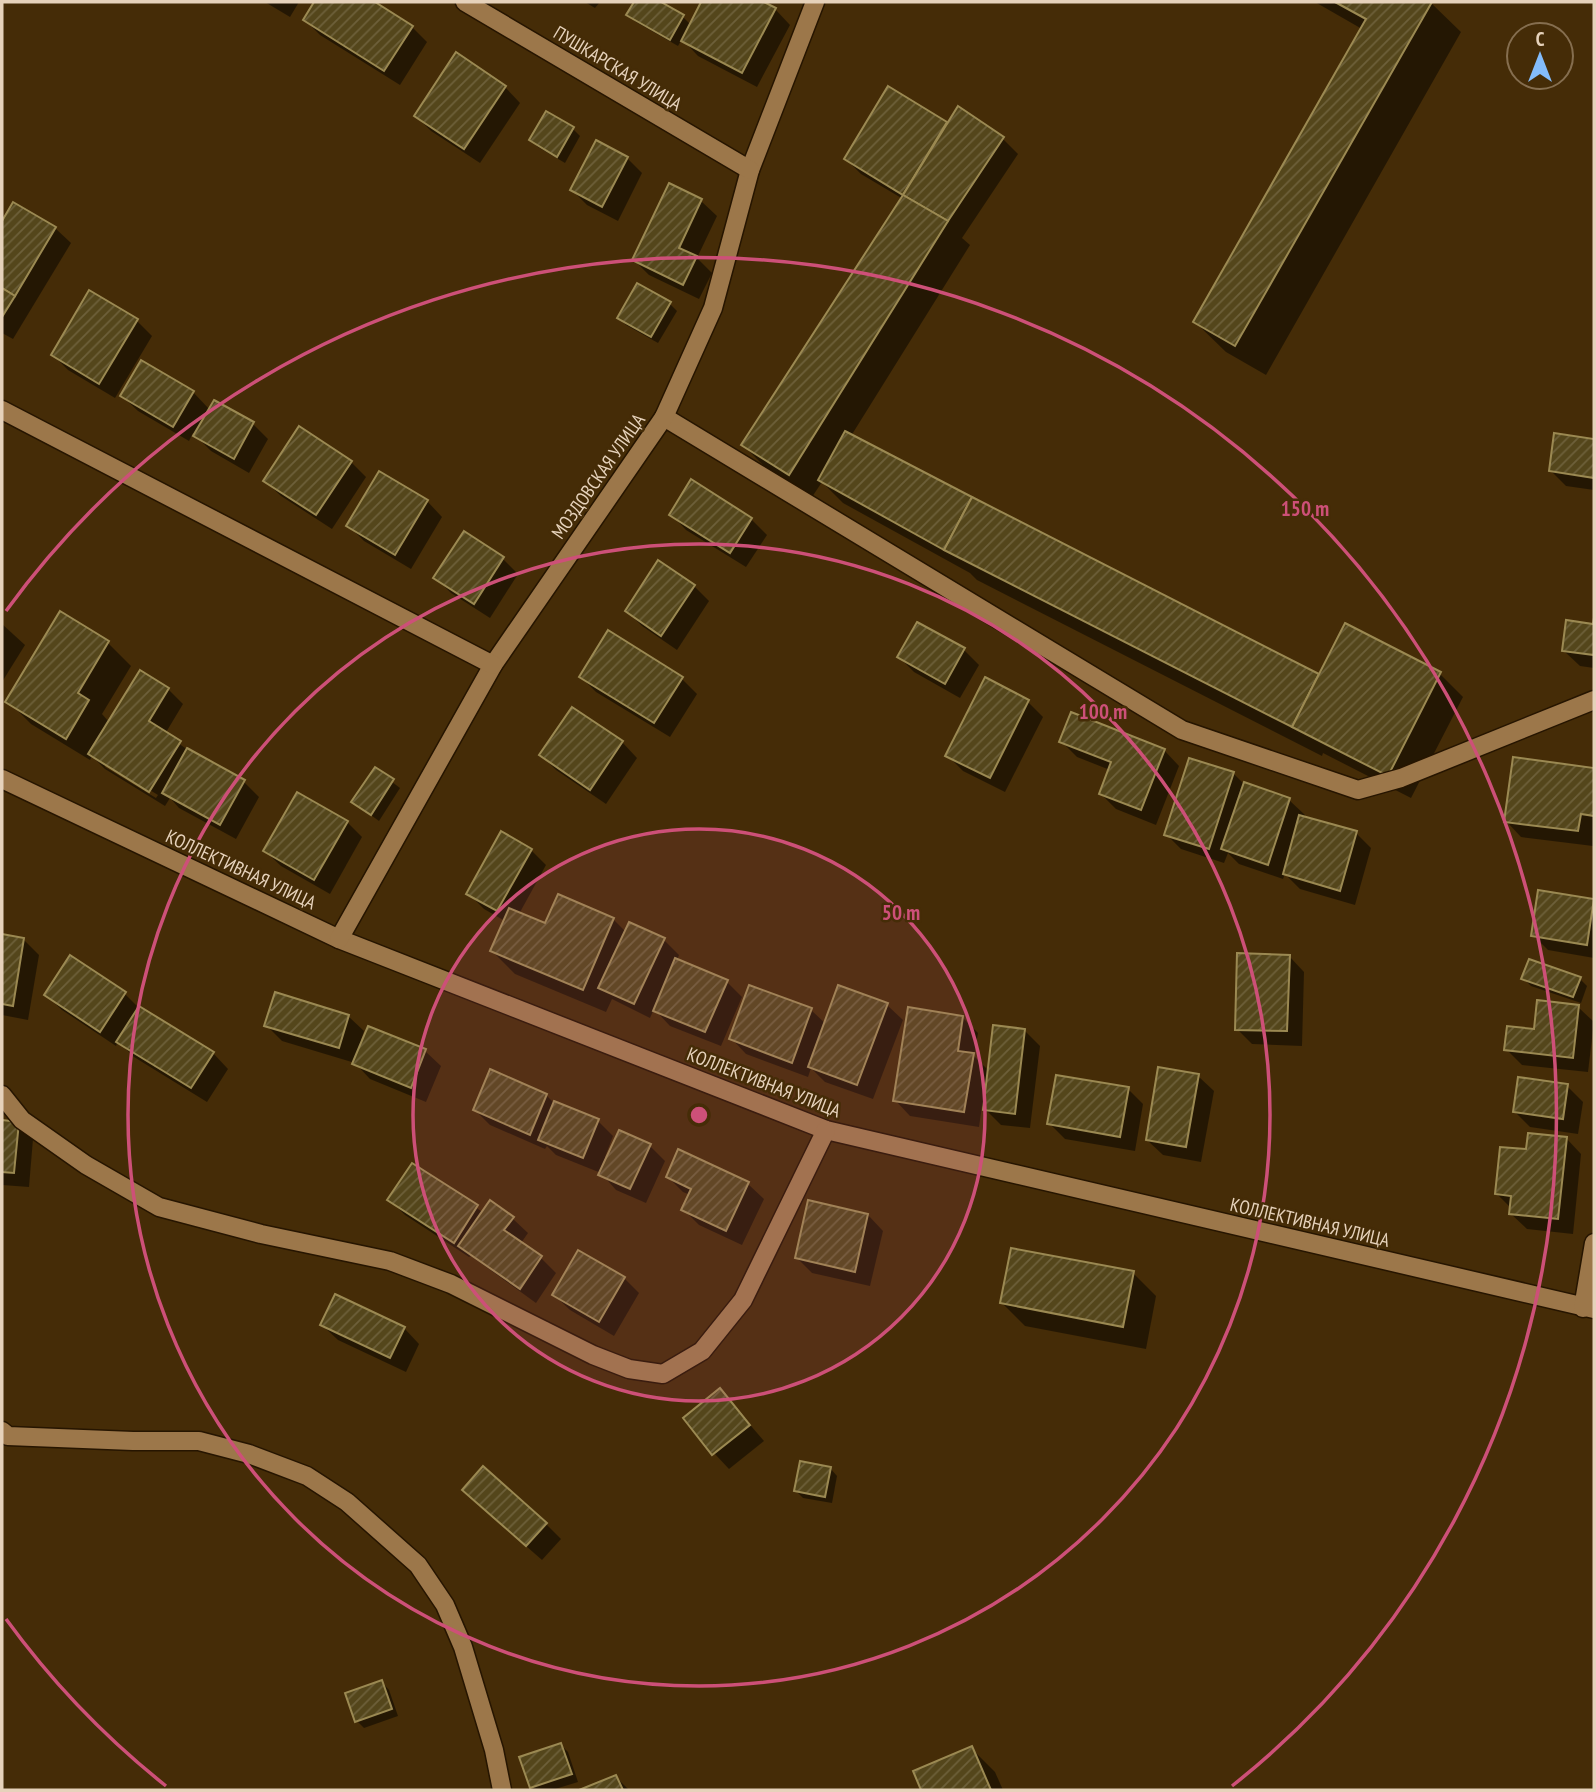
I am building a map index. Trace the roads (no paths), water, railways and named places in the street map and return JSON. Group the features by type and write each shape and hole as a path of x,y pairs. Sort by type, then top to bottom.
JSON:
{"street":[{"name":"ПУШКАРСКАЯ УЛИЦА","path":"465,2 750,170"},
{"name":"МОЗДОВСКАЯ УЛИЦА","path":"339,939 493,665 664,417 713,308 750,170 815,2"},
{"path":"2,410 493,665"},
{"path":"664,417 1182,730 1358,790 1401,778 1594,700"},
{"name":"КОЛЛЕКТИВНАЯ УЛИЦА","path":"2,779 339,939 826,1130 1589,1308"},
{"path":"2,1095 22,1120 33,1128 86,1165 159,1207 261,1234 390,1261 451,1283 593,1355 629,1369 663,1374 702,1351 743,1300 826,1130"},
{"path":"1589,1308 1594,1243"},
{"path":"2,1431 8,1436 199,1441 249,1454 307,1476 348,1502 418,1565 445,1605 471,1673 494,1750 502,1790"}]}
